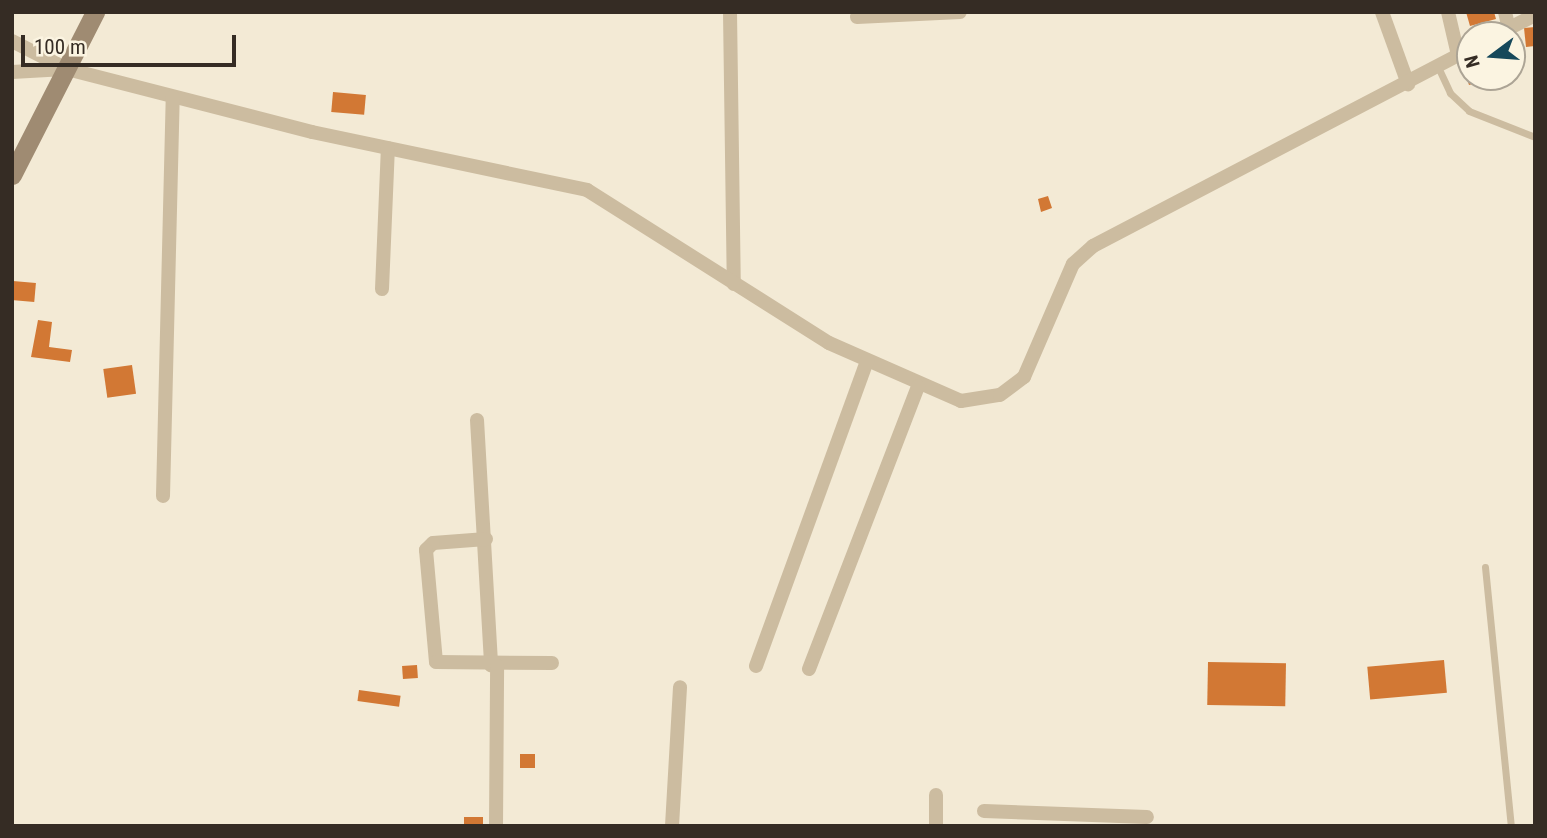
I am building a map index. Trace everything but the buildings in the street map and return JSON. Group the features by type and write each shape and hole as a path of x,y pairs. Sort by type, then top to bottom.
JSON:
{"main road":[{"path":"12,174 95,12"}],"street":[{"path":"730,12 734,284"},
{"path":"857,17 960,12"},
{"path":"1382,12 1408,84"},
{"path":"1448,12 1456,32"},
{"path":"12,41 66,69 173,97 388,148 587,190 734,284 867,361 918,386 961,401 1014,389 1024,377 1073,264 1093,246 1456,57"},
{"path":"12,72 66,69"},
{"path":"163,496 173,97"},
{"path":"382,289 388,148"},
{"path":"757,666 867,361"},
{"path":"809,668 918,386"},
{"path":"477,420 494,666 496,826"},
{"path":"486,539 433,543 426,550 436,662 494,666 552,663"},
{"path":"672,826 680,688"},
{"path":"936,795 936,826"},
{"path":"984,811 1065,820 1147,817"}],"lane":[{"path":"1438,67 1450,93 1469,111 1535,137"},
{"path":"1485,567 1511,826"}]}
